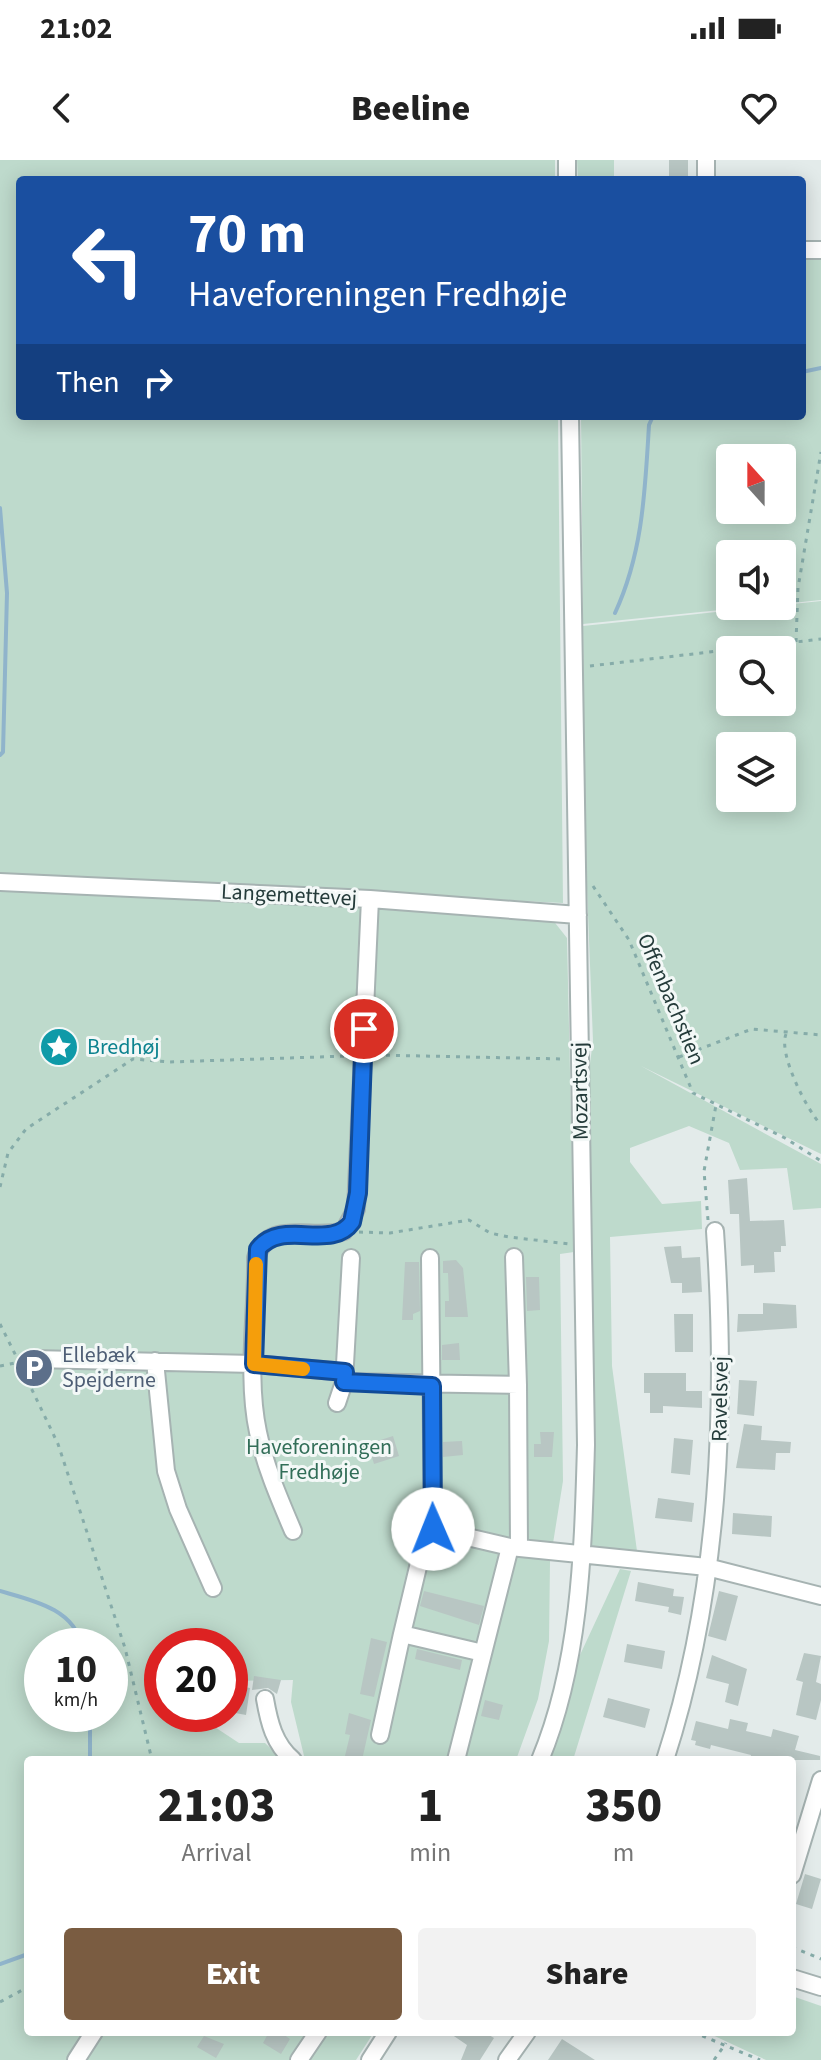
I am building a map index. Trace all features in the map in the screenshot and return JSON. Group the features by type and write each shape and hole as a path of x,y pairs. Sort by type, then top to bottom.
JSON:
{"street":[{"name":"Mozartsvej","path":"541,1756 567,1665 583,1555 586,1445 570,420"},
{"name":"Langemettevej","path":"0,882 370,899 578,915"},
{"path":"293,1531 268,1471 257,1430 254,1364 256,1258 265,1240 277,1234 344,1231 352,1222 356,1209 370,899"},
{"name":"Ravelsvej","path":"666,1756 690,1661 707,1567 721,1399 715,1231"},
{"path":"457,1756 514,1547 518,1385 514,1257"},
{"path":"337,1403 345,1377 351,1258"},
{"path":"430,1258 433,1529 514,1547 707,1567 821,1596"},
{"path":"26,1361 254,1364 432,1386 518,1385"},
{"path":"155,1361 166,1471 178,1509 213,1588"},
{"path":"380,1735 423,1546"},
{"path":"402,1634 483,1653"},
{"path":"265,1699 276,1738 288,1756"},
{"path":"796,1862 821,1780"},
{"path":"796,1979 821,1987"},
{"path":"76,2060 91,2036"},
{"path":"299,2060 315,2036"},
{"path":"370,2060 385,2036"},
{"path":"507,2060 524,2036"}],"path":[{"path":"821,452 798,588 796,642 821,639"},
{"path":"574,668 716,651"},
{"name":"Offenbachstien","path":"593,885 629,940 693,1093 785,1138 821,1161"},
{"path":"679,1057 698,1053 739,1032 752,1029 821,1035"},
{"path":"786,1033 784,1050 797,1084 821,1125"},
{"path":"0,1187 8,1153 26,1129 133,1059 169,1062 364,1055 580,1059"},
{"path":"715,1231 708,1222 704,1171 716,1105"},
{"path":"344,1231 390,1233 469,1220 490,1233 583,1244"},
{"path":"0,1324 26,1361 58,1444 125,1648 151,1756"},
{"path":"0,1366 26,1361"},
{"path":"796,1949 821,1959"},
{"path":"0,2002 24,1989"},
{"path":"705,2036 760,2060"},
{"path":"714,2060 726,2043"}],"green space":[{"path":"0,160 555,160 555,176 16,176 16,420 558,420 563,903 0,874"},
{"path":"577,160 614,160 614,176 578,176"},
{"path":"806,257 821,258 821,600 796,603 796,540 716,540 716,610 583,624 581,420 806,420"},
{"path":"821,601 821,1154 641,1066 821,1164 821,1208 793,1210 787,1168 740,1170 729,1143 689,1126 630,1148 630,1162 662,1204 701,1201 702,1229 610,1237 612,1366 637,1551 592,1547 588,1078 593,1041 585,837 583,626 716,612 716,620 796,620 796,604"},
{"name":"Haveforeningen Fredhøje","path":"0,887 552,919 567,938 574,1252 560,1254 563,1481 550,1562 549,1641 538,1699 517,1756 304,1756 291,1702 293,1680 248,1681 248,1628 144,1628 144,1732 222,1732 239,1743 265,1743 279,1756 24,1756 24,2036 371,2036 356,2060 0,2060"},
{"path":"620,1569 631,1571 574,1756 548,1756 573,1670"},
{"path":"796,1997 821,2006 821,2060 766,2060 715,2036 796,2036"}],"building":[{"path":"669,160 688,160 688,176 669,176"},
{"path":"747,1178 750,1221 784,1220 786,1246 781,1246 781,1252 774,1252 775,1272 754,1273 754,1265 741,1266 739,1214 730,1214 728,1180"},
{"path":"681,1246 682,1258 700,1257 702,1292 682,1293 682,1283 671,1283 664,1247"},
{"path":"456,1260 463,1268 468,1317 445,1317 445,1301 449,1301 448,1273 443,1273 443,1261"},
{"path":"405,1262 419,1262 420,1311 413,1314 413,1320 402,1320"},
{"path":"526,1277 539,1277 540,1310 527,1311"},
{"path":"763,1303 796,1305 797,1328 737,1332 738,1314 763,1314"},
{"path":"674,1314 693,1314 693,1352 675,1352"},
{"path":"459,1343 460,1360 442,1360 442,1345"},
{"path":"644,1373 686,1373 686,1391 702,1391 702,1408 663,1406 663,1413 650,1413 650,1393 644,1393"},
{"path":"739,1380 757,1381 754,1416 737,1414"},
{"path":"744,1424 762,1426 761,1440 791,1442 790,1453 776,1453 775,1470 736,1468"},
{"path":"540,1432 554,1432 552,1457 534,1457 534,1444 541,1444"},
{"path":"393,1436 399,1456 374,1464 368,1444"},
{"path":"674,1438 693,1440 690,1475 671,1473"},
{"path":"462,1441 463,1455 443,1457 443,1442"},
{"path":"658,1498 694,1503 692,1522 655,1518"},
{"path":"733,1513 772,1516 771,1537 732,1534"},
{"path":"638,1582 674,1589 673,1596 684,1597 681,1615 668,1612 669,1607 635,1601"},
{"path":"424,1591 484,1606 479,1625 420,1606"},
{"path":"719,1591 738,1596 726,1641 708,1636"},
{"path":"371,1638 387,1642 374,1697 360,1694"},
{"path":"627,1644 665,1651 662,1669 624,1662"},
{"path":"417,1649 462,1660 460,1670 415,1659"},
{"path":"804,1653 821,1656 816,1682 821,1684 821,1700 816,1720 796,1715 803,1682 796,1680"},
{"path":"712,1655 747,1669 738,1706 725,1702 729,1684 706,1678"},
{"path":"254,1676 281,1680 277,1694 268,1688 252,1690"},
{"path":"608,1698 650,1709 645,1728 603,1717"},
{"path":"485,1700 503,1705 499,1720 481,1716"},
{"path":"349,1713 371,1720 363,1756 345,1756 350,1735 345,1734"},
{"path":"730,1719 748,1723 746,1731 771,1737 773,1729 799,1736 795,1750 820,1756 820,1760 796,1760 796,1756 751,1756 711,1745 710,1749 695,1745 696,1741 691,1740 696,1721 728,1729"},
{"path":"805,1874 821,1879 812,1909 796,1904"},
{"path":"204,2036 224,2044 216,2058 197,2047"},
{"path":"267,2036 286,2036 290,2039 281,2054 263,2043"},
{"path":"454,2036 494,2038 480,2060 461,2060 467,2045"},
{"path":"562,2039 595,2060 548,2060"}],"waterway":[{"path":"806,371 821,368"},
{"path":"615,613 637,544 651,420"},
{"path":"0,508 7,593 3,752 0,755"},
{"path":"0,1591 50,1608 74,1628"},
{"path":"90,1732 90,1756"},
{"path":"0,1964 24,1955"}],"slow traffic":[{"path":"256,1264 254,1364 303,1369"}],"place":[{"name":"Bredhøj","path":"59,1047"},
{"name":"Ellebæk Spejderne","path":"34,1368"}],"route":[{"path":"364,1029 358,1193 352,1222 344,1231 334,1234 277,1234 265,1240 258,1249 254,1364 345,1372 344,1382 432,1386 433,1529"}]}
